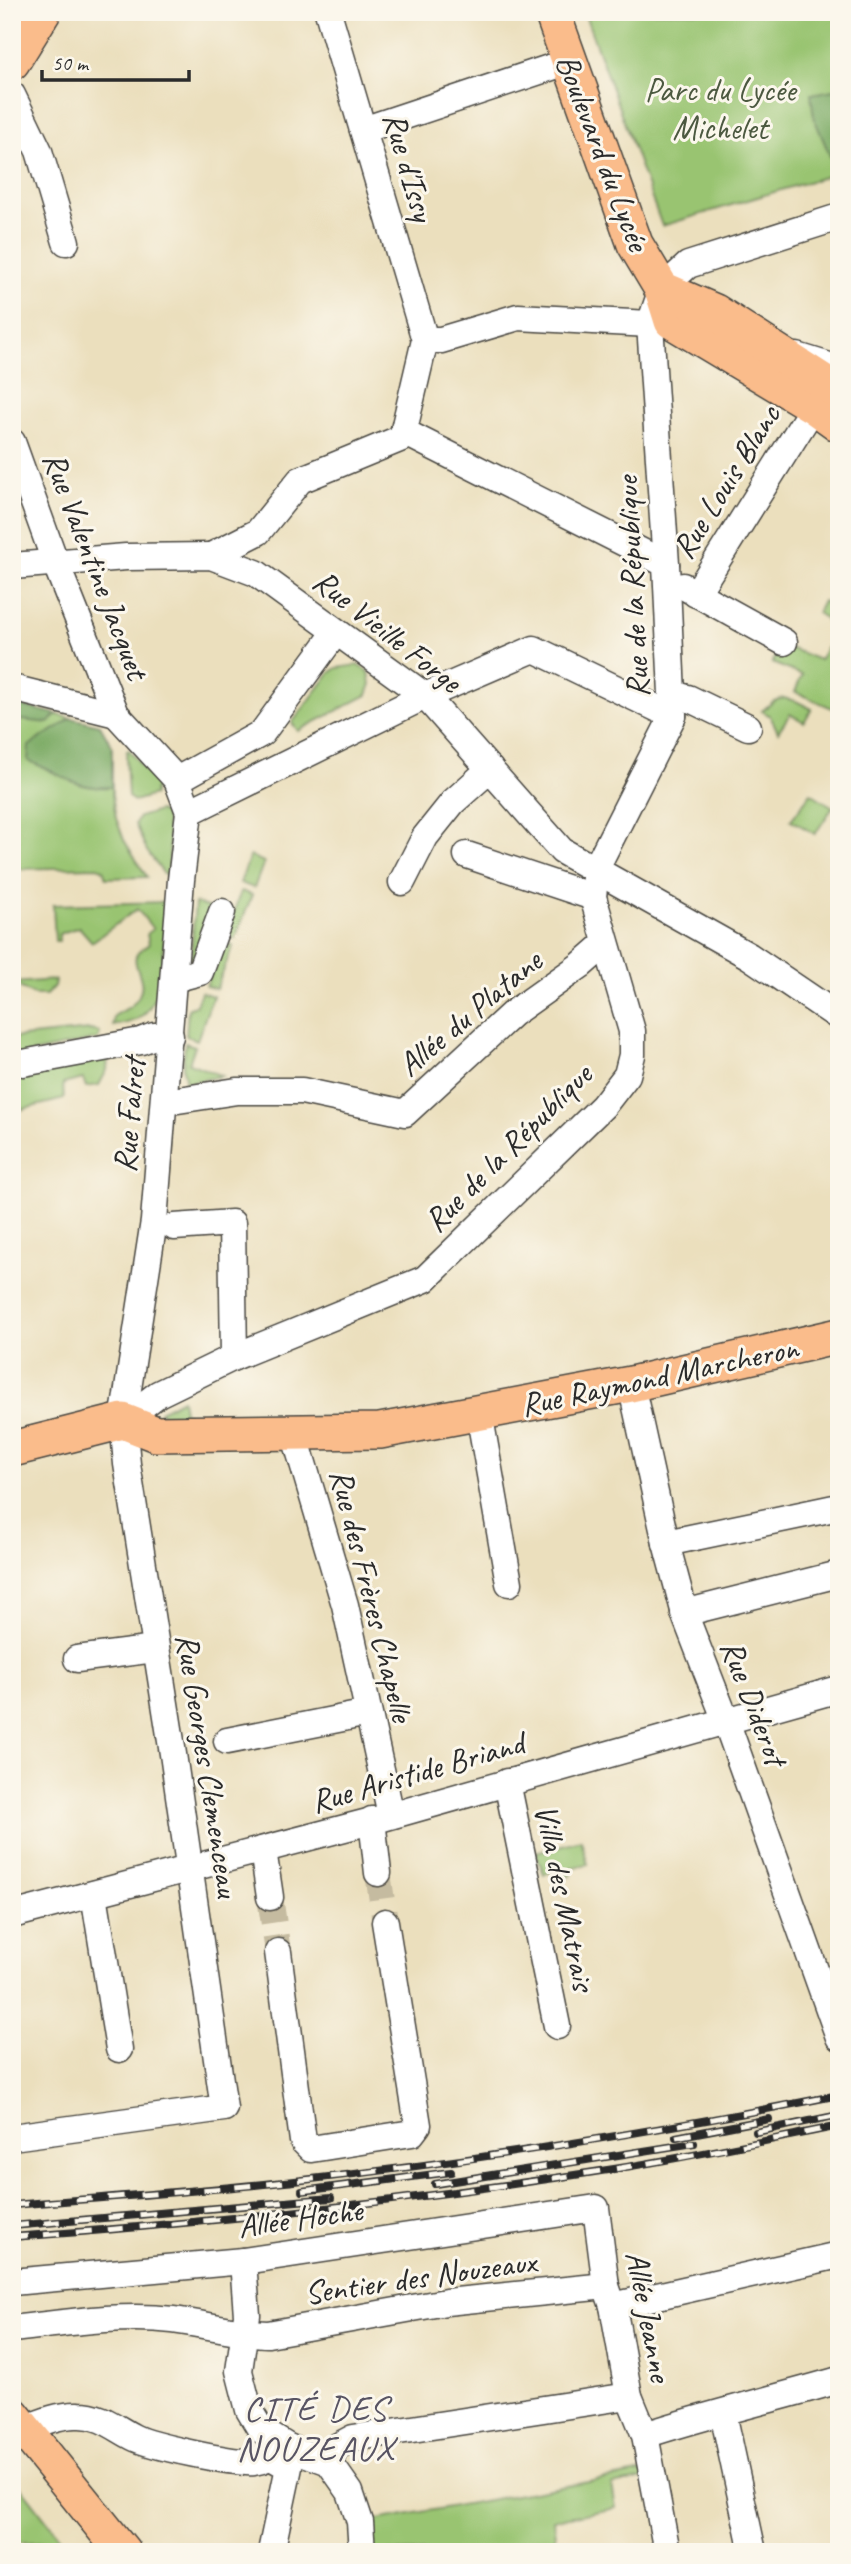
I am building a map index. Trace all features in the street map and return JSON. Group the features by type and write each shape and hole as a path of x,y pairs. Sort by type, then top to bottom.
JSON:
{"main road":[{"path":"12,62 43,12"},
{"name":"Boulevard du Lycée","path":"552,12 635,244 662,289 672,321 833,406"},
{"path":"662,289 715,312 772,349 833,406"},
{"name":"Rue Raymond Marcheron","path":"123,1422 156,1434 380,1430 631,1384 839,1336"},
{"path":"12,1449 123,1422"},
{"path":"16,2426 123,2552"}],"street":[{"name":"Rue d'Issy","path":"328,12 425,340"},
{"path":"363,130 569,61"},
{"path":"12,95 39,151 66,242"},
{"path":"662,289 688,265 839,217"},
{"name":"Rue de la République","path":"123,1422 158,1394 234,1357 425,1279 603,1106 627,1075 632,1055 632,1031 593,897 596,868 672,705 650,324 662,289"},
{"path":"12,566 126,557 211,556 258,532 300,480 402,438 425,340 441,340 518,317 650,324"},
{"path":"772,349 839,369"},
{"name":"Rue Louis Blanc","path":"696,594 833,406"},
{"path":"404,432 666,571 696,594 784,642"},
{"name":"Rue Valentine Jacquet","path":"12,442 56,564 116,714"},
{"name":"Rue Vieille Forge","path":"211,556 256,573 425,696 562,851 749,957 839,1017"},
{"path":"177,780 262,733 336,632"},
{"path":"12,688 116,714 177,780 189,812 425,696 534,649 672,705 688,698 748,727"},
{"path":"402,882 425,837 453,802 490,769"},
{"name":"Rue Falret","path":"123,1422 154,1222 189,812"},
{"path":"467,855 593,897"},
{"path":"174,979 200,972 222,912"},
{"name":"Allée du Platane","path":"165,1102 237,1091 302,1091 405,1113 512,1014 581,965 605,944"},
{"path":"23,1063 116,1053 154,1035 170,1036"},
{"path":"174,1227 232,1223 234,1357"},
{"name":"Rue Diderot","path":"631,1384 684,1614 836,2020"},
{"name":"Rue Raymond Marcheron","path":"479,1412 509,1583"},
{"name":"Rue Georges Clemenceau","path":"12,2137 224,2108 127,1464 123,1422"},
{"name":"Rue des Frères Chapelle","path":"294,1433 345,1605 368,1713 381,1818 378,1873"},
{"path":"666,1542 839,1507"},
{"path":"684,1614 839,1574"},
{"path":"77,1659 155,1649"},
{"name":"Rue Aristide Briand","path":"12,1915 381,1818 839,1689"},
{"path":"227,1741 368,1713"},
{"name":"Villa des Matrais","path":"507,1782 557,2026"},
{"path":"263,1850 270,1897"},
{"path":"94,1894 119,2049"},
{"path":"278,1952 303,2140 311,2148 412,2133 418,2125 385,1922"},
{"name":"Allée Hoche","path":"12,2282 243,2261 596,2208"},
{"name":"Allée Jeanne","path":"596,2208 609,2296 629,2396 645,2435 667,2552"},
{"name":"Sentier des Nouzeaux","path":"12,2329 102,2319 172,2320 245,2333 268,2334 446,2302 609,2296 839,2255"},
{"path":"243,2261 247,2315 239,2371 249,2410 289,2467 271,2552"},
{"path":"645,2435 839,2380"},
{"path":"329,2462 336,2448 353,2438 629,2396"},
{"path":"723,2413 753,2552"},
{"path":"16,2426 77,2414 98,2417 135,2438 187,2452 252,2462 280,2452 329,2462 350,2492 360,2522 362,2552"}],"green space":[{"name":"Parc du Lycée Michelet","path":"584,12 839,12 839,197 832,199 834,174 662,226"},
{"path":"839,89 839,177 814,118 811,94"},
{"path":"823,601 839,609 839,711 795,692 802,675 772,663 782,645 819,660 833,636 826,619 817,613"},
{"path":"357,665 369,672 371,684 367,695 298,731 292,723 330,673 337,668"},
{"path":"783,698 812,709 804,722 790,714 778,732 770,716 762,711 774,701"},
{"path":"12,704 100,725 112,746 112,795 116,818 124,840 147,877 106,878 103,869 97,867 12,869"},
{"path":"12,704 57,714 49,723 12,719"},
{"path":"71,718 100,725 112,746 112,787 77,783 28,761 29,746"},
{"path":"129,750 158,787 154,790 154,795 134,801 128,797 126,757"},
{"path":"811,793 833,807 815,834 791,820"},
{"path":"159,811 165,814 170,854 166,877 147,851 135,824 139,817"},
{"path":"250,856 264,862 254,888 240,883"},
{"path":"241,891 252,895 235,939 225,936"},
{"path":"166,902 162,965 155,996 139,1018 113,1026 114,1016 131,1006 139,996 141,983 136,956 149,944 147,934 153,929 137,909 92,942 79,927 59,934 59,941 55,941 53,905"},
{"path":"195,903 216,910 194,961 191,958"},
{"path":"222,942 233,946 216,989 206,986"},
{"path":"55,980 54,986 46,995 34,995 12,983"},
{"path":"201,992 213,996 197,1040 186,1036 188,1009 196,1005"},
{"path":"90,1030 100,1032 98,1039 12,1057 12,1038"},
{"path":"185,1043 195,1046 189,1063 222,1076 186,1083 183,1069"},
{"path":"108,1057 107,1070 99,1085 86,1087 83,1079 63,1084 64,1099 12,1112 12,1071"},
{"path":"182,1399 184,1412 189,1416 163,1417 160,1411"},
{"path":"581,1840 588,1864 570,1868 571,1875 561,1877 559,1870 544,1874 536,1852"},
{"path":"645,2472 645,2479 612,2485 616,2508 553,2520 557,2552 368,2552 365,2522"},
{"path":"12,2480 23,2490 64,2543 12,2542"}],"tunnel":[{"path":"378,1873 385,1922"},
{"path":"270,1897 278,1952"}],"railway":[{"path":"12,2205 267,2184 438,2163 639,2132 839,2095"},
{"path":"756,2132 839,2115"},
{"path":"676,2137 769,2119"},
{"path":"12,2237 239,2218 464,2191 642,2164 839,2126"},
{"path":"435,2184 694,2143"},
{"path":"302,2191 451,2172"},
{"path":"12,2226 331,2198"}],"district":[{"name":"CITÉ DES NOUZEAUX","path":"316,2428"}]}
